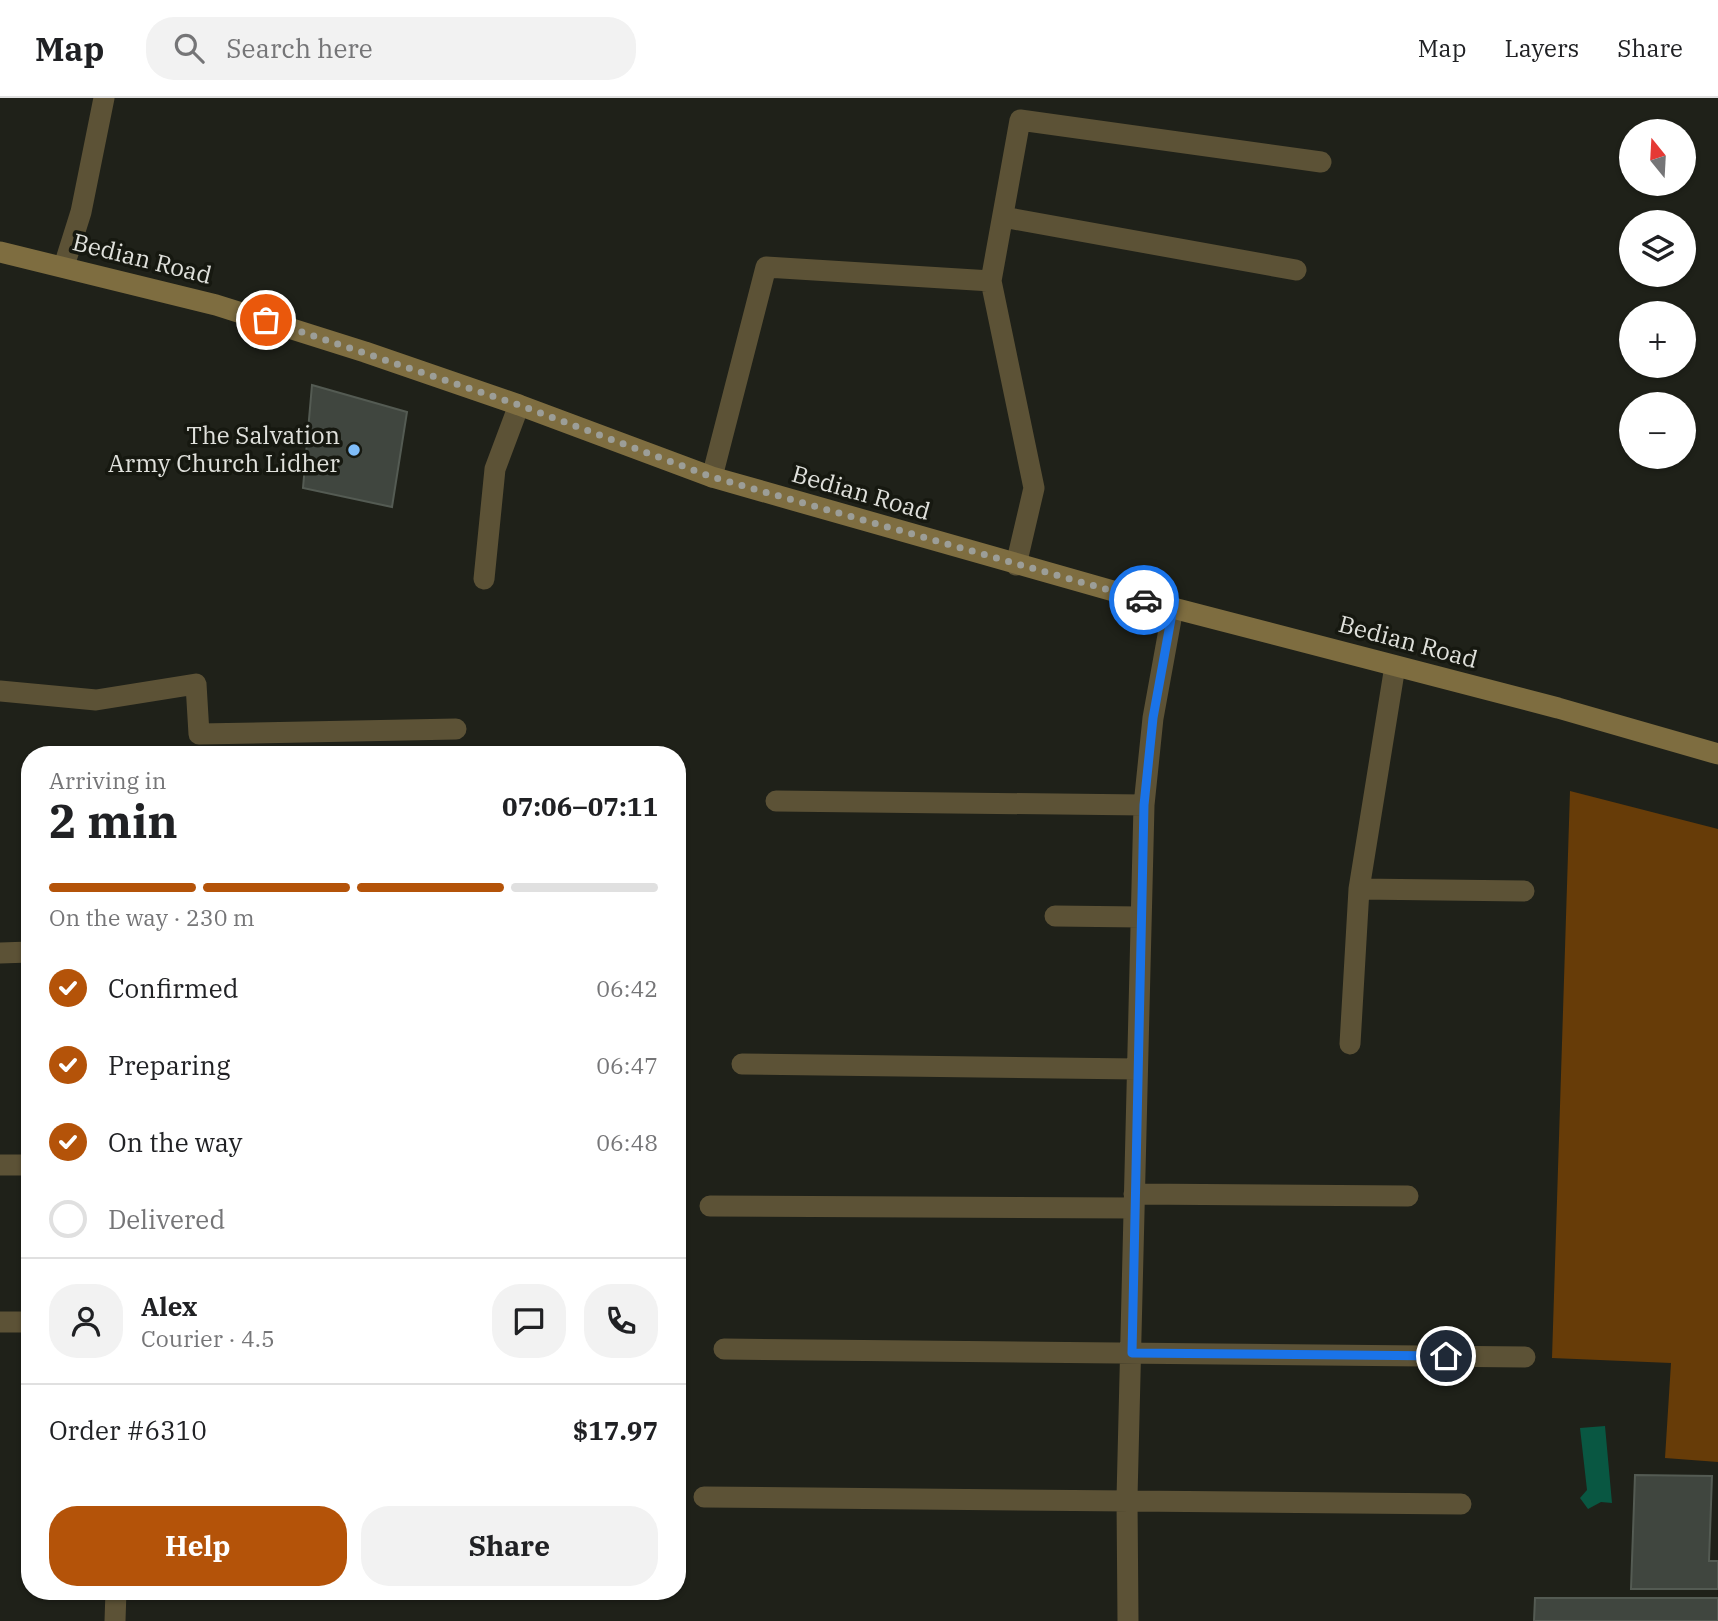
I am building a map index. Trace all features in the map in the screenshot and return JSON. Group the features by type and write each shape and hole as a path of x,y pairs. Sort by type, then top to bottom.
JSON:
{"main road":[{"name":"Bedian Road","path":"0,252 216,304 519,405 712,477 1016,565 1718,754"}],"street":[{"path":"64,266 80,212 104,98"},
{"path":"1016,565 1034,488 991,281 1020,120 1321,162"},
{"path":"1003,217 1296,270"},
{"path":"712,477 766,267 991,281"},
{"path":"484,579 495,469 519,405"},
{"path":"1128,1621 1127,1499 1144,805 1153,718 1173,608"},
{"path":"1350,1044 1359,889 1395,666"},
{"path":"0,691 96,700 196,684 198,734 456,729"},
{"path":"776,801 1144,805"},
{"path":"1359,889 1524,891"},
{"path":"1055,916 1140,917"},
{"path":"0,953 21,952"},
{"path":"742,1064 1137,1069"},
{"path":"0,1165 21,1165"},
{"path":"710,1206 1408,1196"},
{"path":"0,1322 21,1322"},
{"path":"724,1349 1525,1357"},
{"path":"704,1497 1461,1504"},
{"path":"115,1621 116,1600"}],"shaded area":[{"path":"1570,791 1718,829 1718,1462 1665,1458 1671,1363 1552,1358"},
{"path":"1605,1426 1612,1503 1601,1502 1588,1509 1580,1498 1587,1490 1580,1428"}],"building":[{"name":"The Salvation Army Church Lidher","path":"312,385 407,412 392,507 303,488"},
{"path":"1635,1475 1712,1476 1709,1561 1718,1561 1718,1589 1631,1589"},
{"path":"1535,1598 1718,1598 1718,1621 1534,1621"}],"way so far":[{"path":"266,320 519,405 712,477 1144,600"}],"place":[{"name":"The Salvation Army Church Lidher","path":"354,450"}],"route":[{"path":"1144,600 1173,608 1153,718 1144,805 1132,1353 1446,1356"}]}
